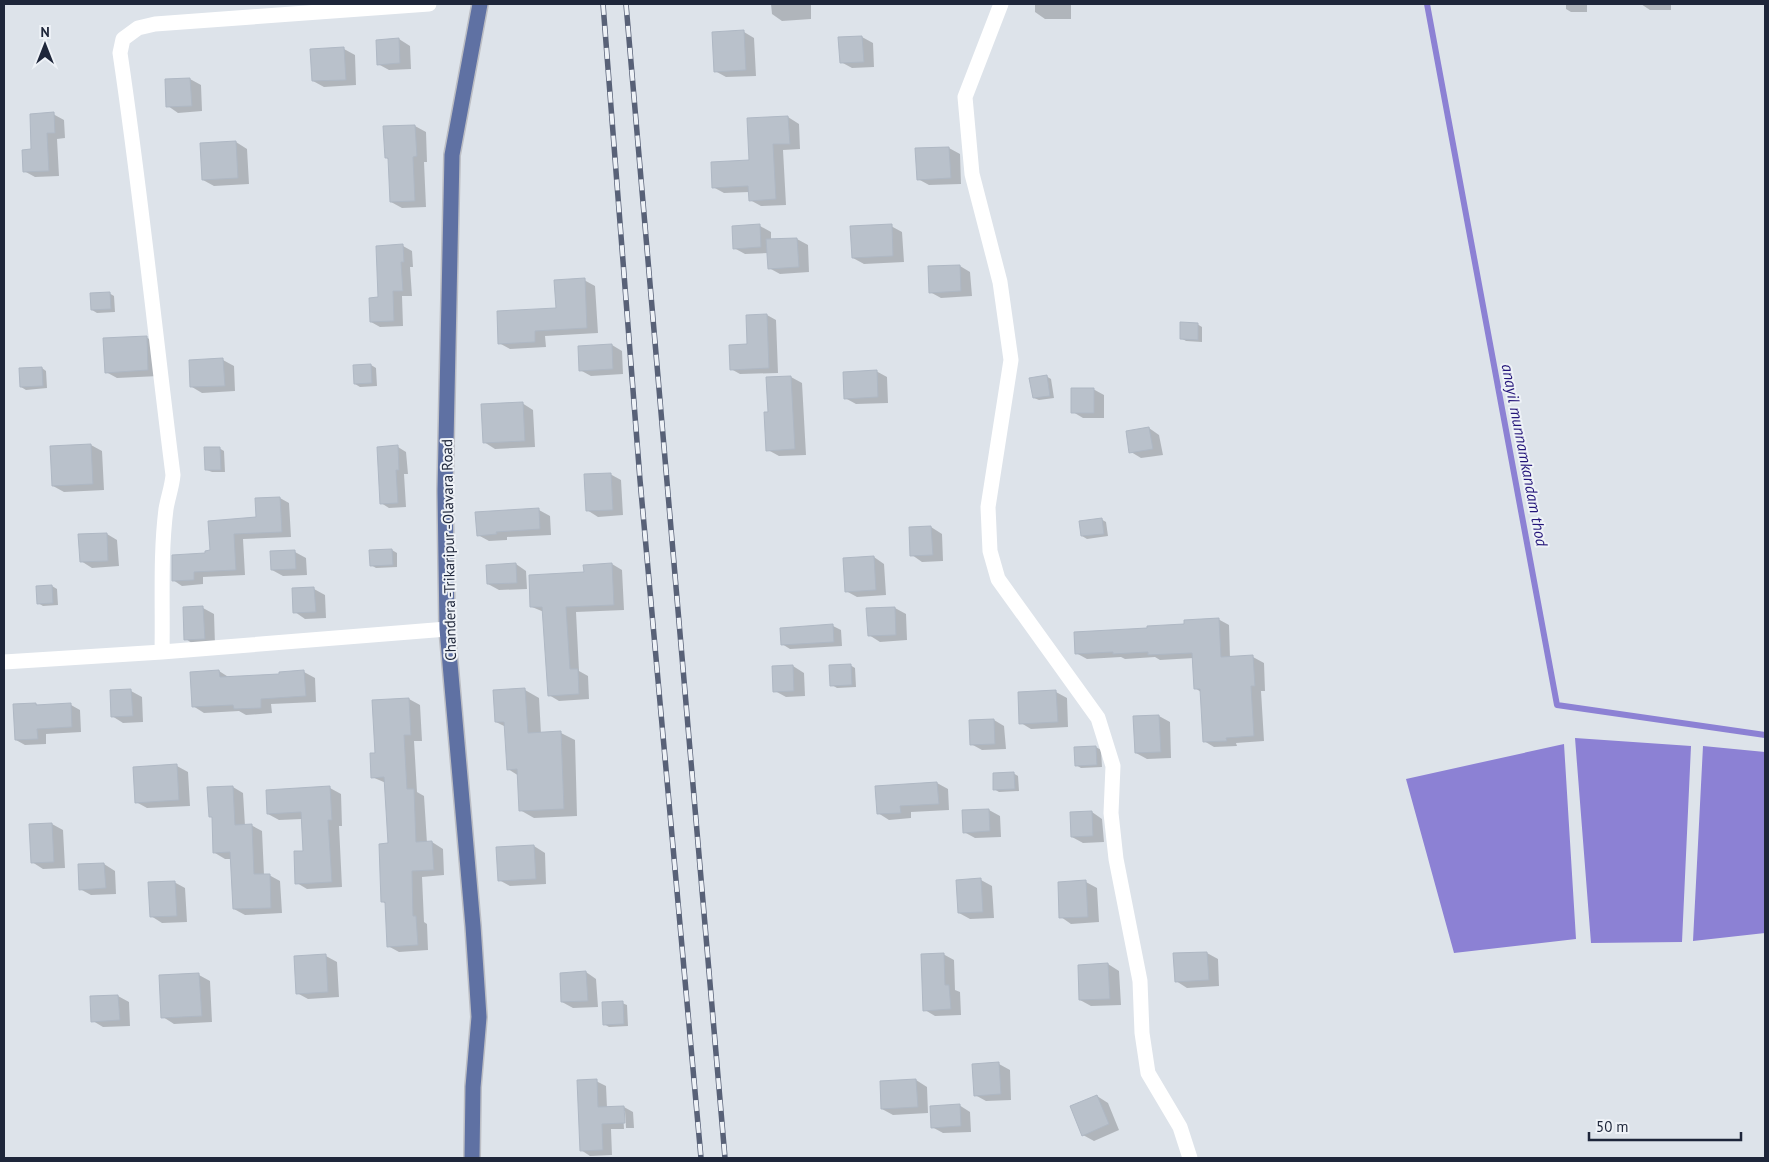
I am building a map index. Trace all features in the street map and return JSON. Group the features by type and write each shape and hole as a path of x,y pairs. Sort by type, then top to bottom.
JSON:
{"main road":[{"name":"Chandera -Trikaripur -Olavara Road","path":"472,1158 473,1087 479,1017 473,926 447,629 445,490 452,155 480,4"}],"street":[{"path":"162,652 166,507 172,488 173,475 152,310 134,143 120,53 123,39 138,28 155,24 429,4"},
{"path":"1001,4 965,97 972,174 1000,282 1011,360 988,507 990,551 998,579 1098,718 1113,766 1111,813 1116,859 1140,981 1142,1033 1148,1073 1180,1127 1190,1158"},
{"path":"4,662 162,652 447,629"}],"shaded area":[{"path":"1575,738 1691,746 1682,942 1591,943"},
{"path":"1564,744 1576,939 1454,953 1406,779"},
{"path":"1703,746 1765,752 1765,933 1693,941"}],"building":[{"path":"744,30 746,70 714,72 712,32"},
{"path":"862,36 864,62 840,63 838,37"},
{"path":"399,38 400,63 377,65 376,40"},
{"path":"344,47 346,80 312,81 310,49"},
{"path":"190,78 192,106 166,107 165,79"},
{"path":"54,112 55,133 47,133 49,171 23,172 22,150 31,149 30,114"},
{"path":"788,116 790,144 773,144 776,199 749,201 748,186 712,188 711,162 749,160 747,118"},
{"path":"415,125 417,156 413,157 415,201 390,202 388,158 385,158 383,126"},
{"path":"236,141 238,178 202,180 200,143"},
{"path":"949,147 951,178 917,180 915,148"},
{"path":"760,224 761,247 733,249 732,226"},
{"path":"892,224 893,256 852,258 850,226"},
{"path":"797,238 799,267 768,269 766,239"},
{"path":"403,244 404,262 401,262 403,291 393,291 394,321 370,322 369,298 378,297 376,246"},
{"path":"960,265 961,291 929,293 928,266"},
{"path":"585,278 587,328 535,331 535,342 498,344 497,311 556,308 554,280"},
{"path":"110,292 111,309 91,310 90,293"},
{"path":"767,314 769,368 730,370 729,345 747,344 746,315"},
{"path":"1180,322 1198,323 1198,340 1180,339"},
{"path":"147,336 148,370 105,373 103,338"},
{"path":"612,344 613,369 579,371 578,346"},
{"path":"223,358 225,386 190,387 189,360"},
{"path":"371,364 372,383 354,384 353,365"},
{"path":"42,367 43,386 20,387 19,368"},
{"path":"877,370 878,397 844,399 843,372"},
{"path":"1047,375 1050,396 1033,398 1029,378"},
{"path":"791,376 795,449 766,451 764,412 768,412 766,377"},
{"path":"1071,388 1094,388 1094,413 1071,413"},
{"path":"523,402 525,441 483,443 481,404"},
{"path":"1149,427 1153,449 1129,453 1126,431"},
{"path":"91,444 93,484 52,486 50,446"},
{"path":"398,445 399,470 396,470 398,503 380,504 377,447"},
{"path":"204,447 220,447 221,470 205,470"},
{"path":"611,473 613,510 586,511 584,474"},
{"path":"280,497 282,532 234,534 236,570 194,572 194,580 172,581 172,555 205,553 205,551 210,550 208,521 256,517 255,498"},
{"path":"539,508 540,529 496,532 497,534 477,536 475,512"},
{"path":"1102,518 1104,534 1081,536 1079,521"},
{"path":"931,526 933,555 910,556 909,527"},
{"path":"107,533 108,561 80,562 78,534"},
{"path":"392,549 393,565 370,566 369,550"},
{"path":"295,550 296,569 271,570 270,551"},
{"path":"874,556 876,590 845,592 843,558"},
{"path":"516,563 517,583 487,584 486,565"},
{"path":"612,563 614,605 566,607 570,669 578,669 579,694 548,696 542,607 530,607 529,575 584,572 583,565"},
{"path":"52,585 53,603 37,604 36,586"},
{"path":"314,587 316,612 293,613 292,588"},
{"path":"203,606 205,639 184,640 183,607"},
{"path":"895,607 896,635 868,636 866,608"},
{"path":"1219,618 1221,657 1253,655 1255,686 1251,686 1254,736 1226,738 1227,741 1203,742 1200,689 1194,689 1192,653 1148,655 1148,652 1113,654 1113,652 1075,654 1074,632 1147,628 1147,626 1184,624 1184,620"},
{"path":"833,624 834,642 781,645 780,628"},
{"path":"851,664 852,685 830,686 829,665"},
{"path":"793,665 794,691 773,692 772,666"},
{"path":"219,670 220,677 279,674 279,672 304,670 306,696 261,699 261,708 234,709 233,705 192,707 190,672"},
{"path":"525,688 528,733 561,731 564,809 519,811 517,769 507,770 504,722 495,722 493,690"},
{"path":"131,689 133,716 111,717 110,690"},
{"path":"1056,690 1058,722 1019,724 1018,692"},
{"path":"409,698 411,735 404,735 407,789 414,789 416,842 432,841 434,870 412,871 413,916 416,916 418,945 387,947 385,902 381,902 379,844 388,843 384,777 371,778 370,753 375,753 372,700"},
{"path":"36,703 36,705 71,703 72,727 37,729 38,739 15,740 13,704"},
{"path":"1159,715 1161,752 1135,753 1133,716"},
{"path":"994,719 995,744 970,745 969,720"},
{"path":"1096,746 1097,765 1075,766 1074,747"},
{"path":"177,764 179,800 135,803 133,767"},
{"path":"1014,772 1015,789 993,790 993,773"},
{"path":"937,782 939,804 900,806 901,813 877,814 875,786"},
{"path":"233,786 235,825 252,824 254,874 270,874 271,908 233,909 230,852 213,853 212,817 209,817 207,787"},
{"path":"330,786 332,820 328,820 332,882 295,884 294,851 303,851 301,812 267,814 266,790"},
{"path":"989,809 990,831 963,833 962,810"},
{"path":"1092,811 1093,836 1071,837 1070,812"},
{"path":"52,823 54,862 31,863 29,824"},
{"path":"534,845 536,879 498,881 496,847"},
{"path":"104,863 106,888 79,890 78,864"},
{"path":"981,878 983,912 958,913 956,880"},
{"path":"1086,880 1088,917 1059,918 1058,882"},
{"path":"175,881 177,916 150,917 148,882"},
{"path":"1207,952 1209,980 1175,982 1173,953"},
{"path":"944,953 945,985 949,985 951,1009 923,1011 921,954"},
{"path":"326,954 328,992 296,994 294,956"},
{"path":"1108,963 1110,999 1079,1000 1078,965"},
{"path":"586,971 588,1001 561,1002 560,973"},
{"path":"199,973 202,1016 161,1018 159,975"},
{"path":"118,995 120,1020 91,1022 90,996"},
{"path":"623,1001 624,1024 603,1025 602,1002"},
{"path":"999,1062 1001,1094 974,1096 972,1064"},
{"path":"597,1079 598,1107 624,1106 625,1123 602,1124 603,1150 580,1151 577,1080"},
{"path":"916,1079 918,1107 881,1109 880,1081"},
{"path":"1097,1095 1109,1124 1082,1136 1070,1106"},
{"path":"960,1104 961,1126 931,1128 930,1106"}],"waterway":[{"name":"anayil munnamkandam thod","path":"1427,4 1557,705 1765,735"}],"railway":[{"path":"603,4 640,480 701,1158"},
{"path":"626,4 725,1158"}]}
